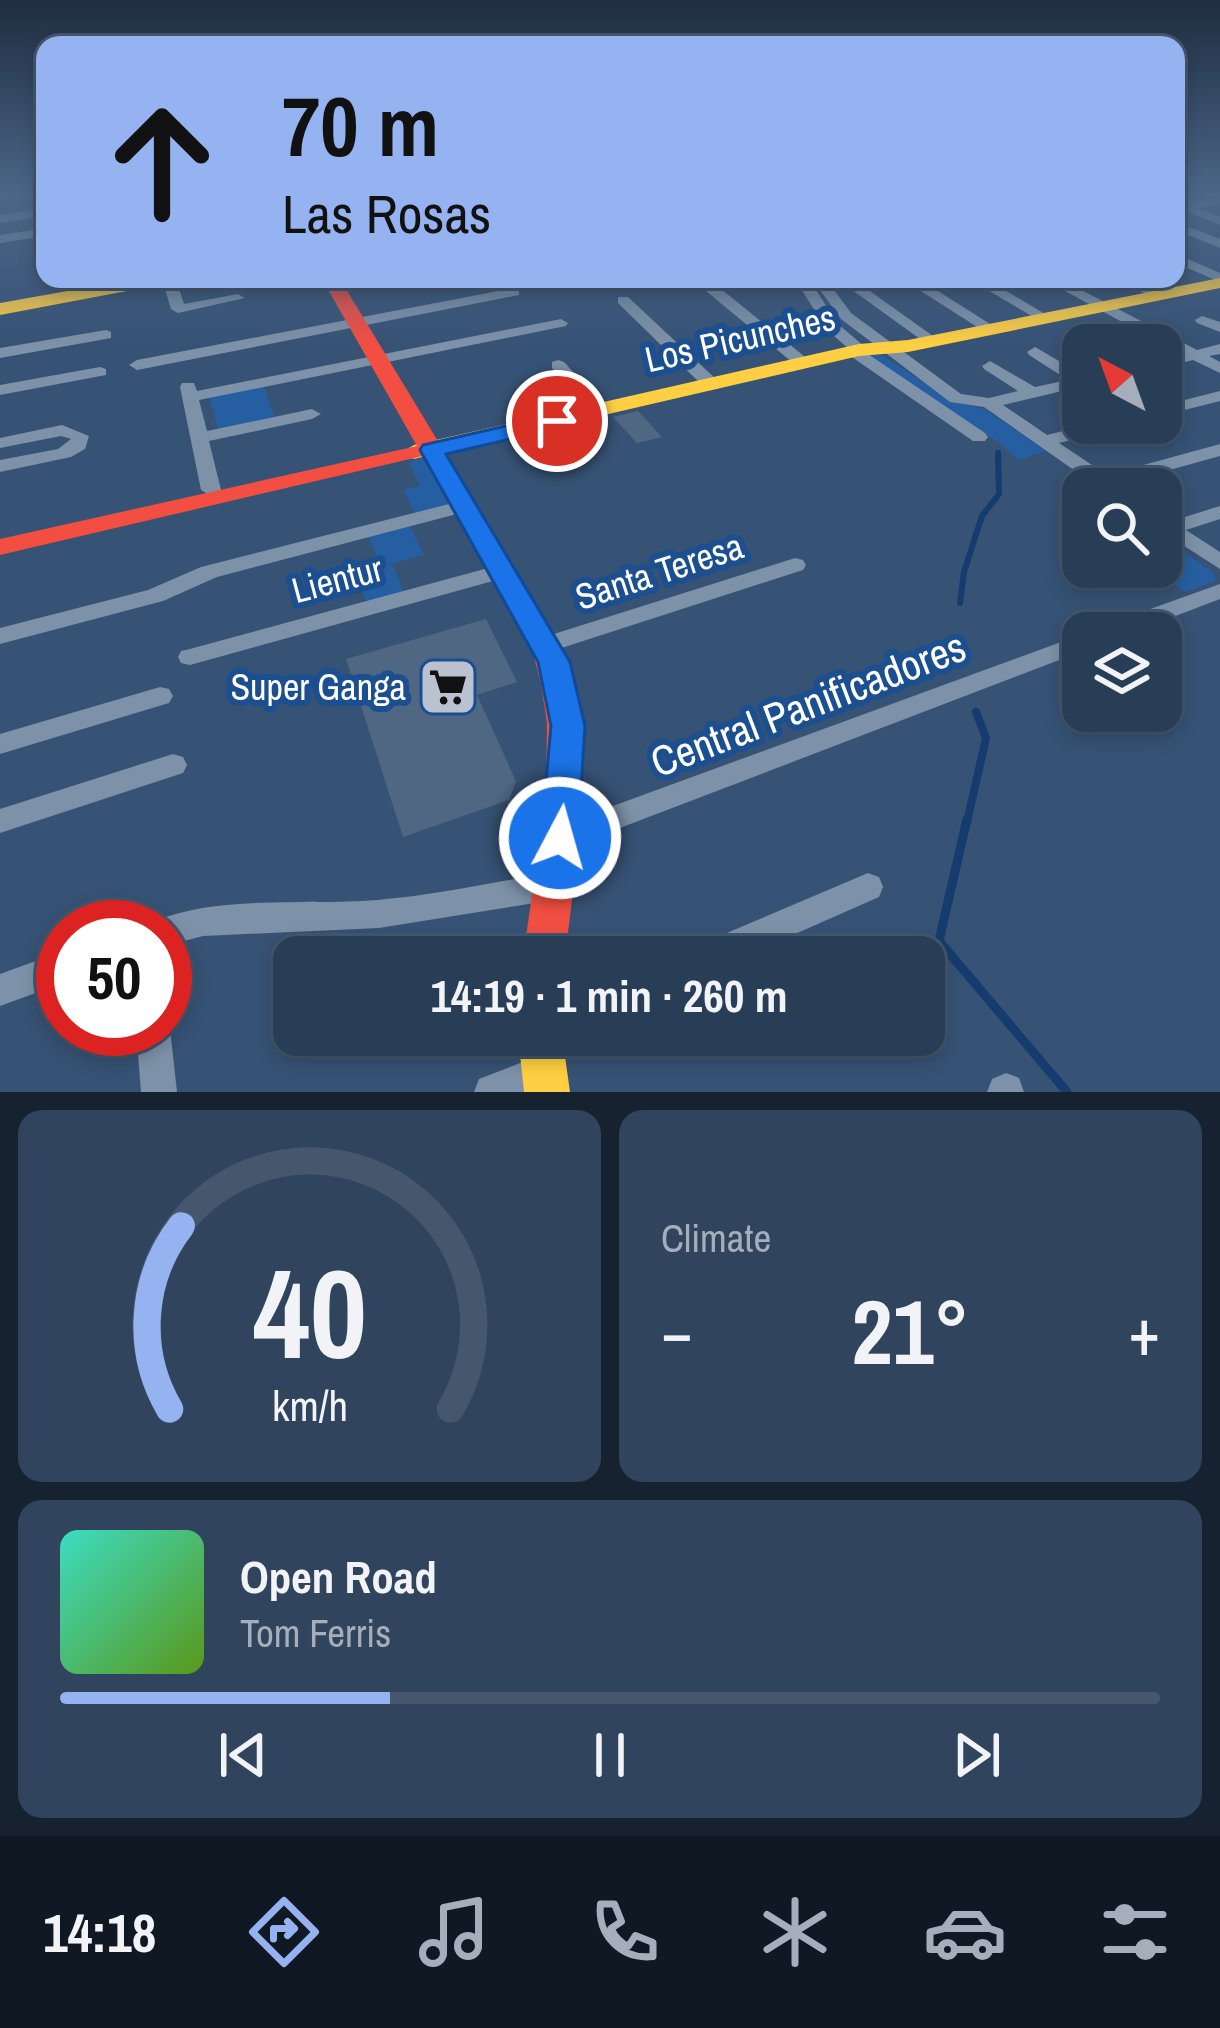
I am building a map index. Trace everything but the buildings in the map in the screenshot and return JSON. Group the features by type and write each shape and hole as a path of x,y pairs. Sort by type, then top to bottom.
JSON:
{"street":[{"path":"1185,262 1220,280"},
{"name":"Los Picunches","path":"0,547 212,494 432,450 867,350 932,341 1220,280"},
{"path":"0,309 116,288"},
{"path":"170,288 178,309 238,298"},
{"path":"336,288 546,645 560,681 568,726 547,936"},
{"path":"136,364 356,321 518,296 510,288"},
{"path":"711,288 804,364"},
{"path":"808,288 832,328 956,398 989,403 1062,386"},
{"path":"826,288 867,350 979,437"},
{"path":"857,288 932,341"},
{"path":"924,288 990,329"},
{"path":"992,288 1045,318"},
{"path":"1067,288 1220,368"},
{"path":"1143,288 1158,295"},
{"path":"623,300 712,385"},
{"path":"1202,320 1220,328"},
{"path":"212,494 189,392 561,323"},
{"path":"0,353 106,335"},
{"path":"1182,358 1220,350"},
{"path":"1035,352 1062,368"},
{"path":"558,365 599,411"},
{"path":"990,366 1032,393"},
{"path":"0,390 100,372"},
{"path":"1182,406 1220,396"},
{"path":"989,403 1083,468"},
{"path":"200,438 312,415"},
{"path":"0,443 62,430 80,436 79,445 68,451 0,466"},
{"path":"1045,441 1062,437"},
{"path":"1163,468 1220,449"},
{"path":"0,636 154,596 202,574 465,506"},
{"path":"1182,520 1220,512"},
{"path":"1182,536 1220,562"},
{"name":"Santa Teresa","path":"546,645 795,565"},
{"name":"Lientur","path":"190,657 503,571"},
{"path":"1164,612 1220,591"},
{"name":"Central Panificadores","path":"560,838 1062,650"},
{"path":"0,744 160,697"},
{"path":"0,820 173,765"},
{"path":"192,925 379,914 553,886"},
{"path":"755,936 868,887"},
{"path":"0,990 36,977"},
{"path":"156,1056 160,1092"},
{"path":"492,1092 545,1082"}],"shaded area":[{"path":"866,355 882,355 950,400 986,410 1046,451 1018,460"},
{"path":"263,384 275,418 218,430 209,395"},
{"path":"432,456 459,502 415,513 403,490 420,485 408,462"},
{"path":"410,526 424,555 387,565 393,565 404,594 367,604 356,575 381,568 368,536"},
{"path":"1182,551 1213,572 1216,581 1185,592 1180,588"}],"waterway":[{"path":"960,603 964,572 982,516 999,494 998,453"},
{"path":"967,822 986,738 976,712"},
{"path":"967,819 939,941 1067,1092"}],"traffic: slow":[{"path":"414,452 859,350 908,346 1220,283"},
{"path":"0,309 115,288"},
{"path":"543,1056 547,1092"}],"traffic: jam":[{"path":"336,288 546,645 564,723 566,761 547,936"},
{"path":"0,547 414,452"}],"place":[{"name":"Super Ganga","path":"448,687"}],"route":[{"path":"557,421 432,450 554,662 568,726 560,838"}]}
